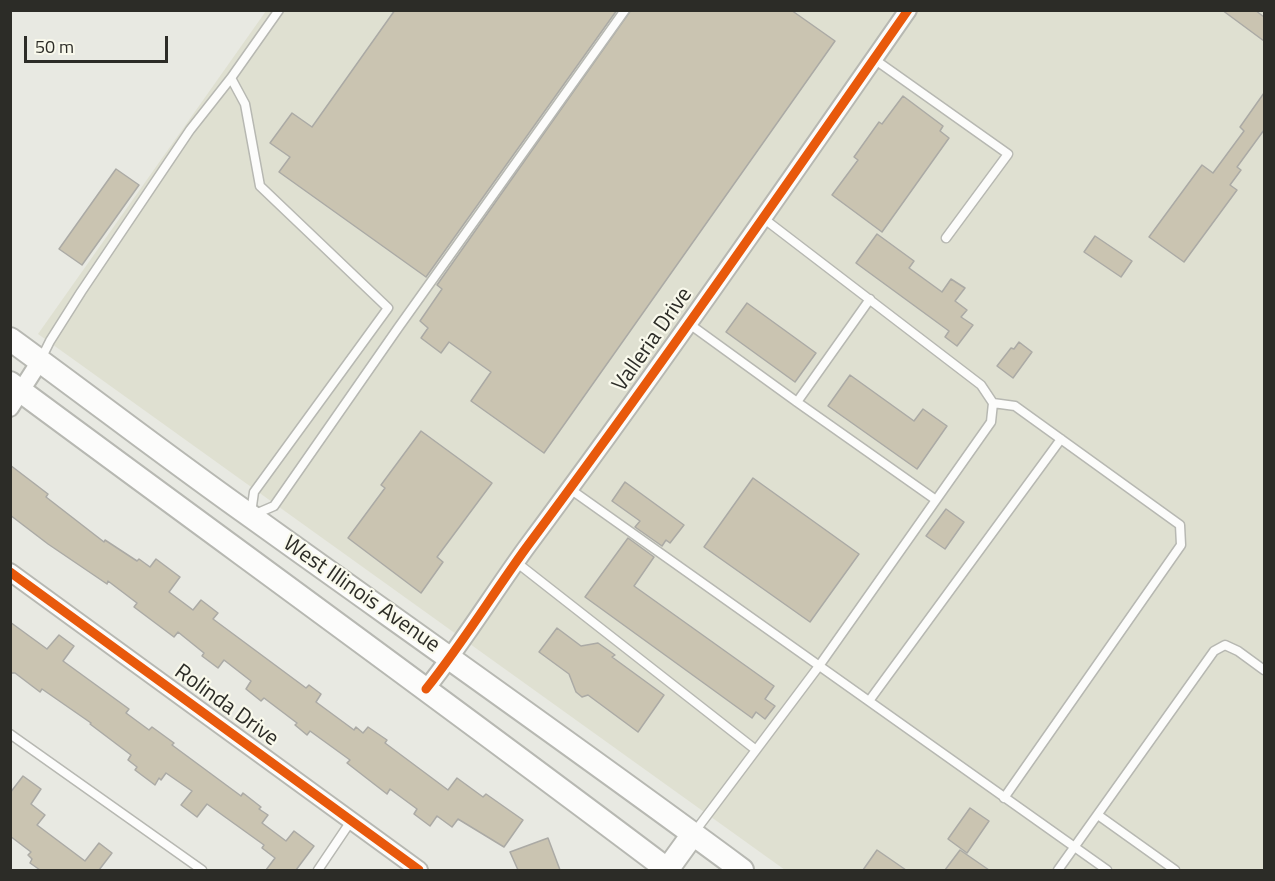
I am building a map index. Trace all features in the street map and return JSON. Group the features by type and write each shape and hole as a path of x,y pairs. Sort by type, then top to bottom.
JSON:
{"main road":[{"name":"West Illinois Avenue","path":"10,339 250,516 741,870"},
{"name":"West Illinois Avenue","path":"14,395 229,545 426,689 660,868"},
{"path":"229,545 250,516"},
{"path":"660,868 693,834"}],"street":[{"name":"Valleria Drive","path":"426,689 763,218 908,10"},
{"path":"14,395 40,361"},
{"name":"Rolinda Drive","path":"10,572 419,870"}],"lane":[{"path":"40,361 50,341 100,263 190,130 231,78 279,10"},
{"path":"250,516 274,506 398,327 625,10"},
{"path":"874,59 1008,154 946,238"},
{"path":"231,78 245,104 260,186 388,308 254,492 250,516"},
{"path":"693,834 819,666 991,422 993,404 981,385 763,218"},
{"path":"797,402 870,299"},
{"path":"688,323 936,500"},
{"path":"993,404 1015,406 1180,525 1181,545 1005,798"},
{"path":"869,701 1061,439"},
{"path":"570,489 1107,870"},
{"path":"516,562 756,750"},
{"path":"1058,870 1214,651 1225,645 1238,651 1264,670"},
{"path":"10,734 202,870"},
{"path":"1098,814 1175,870"},
{"path":"318,870 351,821"}],"shaded area":[{"path":"266,11 1264,11 1264,870 785,870 38,334"}],"building":[{"path":"395,10 617,10 426,277 279,172 290,157 270,143 292,113 312,127"},
{"path":"631,10 791,10 835,41 544,453 471,401 491,372 449,342 441,353 421,338 428,328 420,321 442,289 437,285"},
{"path":"1222,10 1255,10 1264,17 1264,41"},
{"path":"1264,93 1264,130 1237,167 1241,170 1230,185 1237,190 1184,262 1149,237 1202,165 1213,173 1244,131 1240,127"},
{"path":"903,96 943,126 940,131 949,138 882,232 832,195 858,160 854,157 879,122 882,124"},
{"path":"116,169 139,185 82,265 59,249"},
{"path":"877,234 914,261 909,268 942,292 951,279 965,288 955,301 967,310 961,317 973,325 957,346 945,337 949,331 856,263"},
{"path":"1095,236 1132,261 1121,277 1084,252"},
{"path":"747,303 816,353 795,382 726,332"},
{"path":"1019,342 1032,352 1013,378 997,366 1011,348 1014,349"},
{"path":"850,375 914,421 923,409 947,426 917,469 828,406"},
{"path":"421,431 492,483 437,557 443,562 421,593 348,538 385,488 381,485"},
{"path":"10,465 48,494 46,497 104,542 105,540 150,567 156,559 180,577 169,592 193,610 201,600 218,613 213,619 306,688 309,685 321,694 316,702 354,730 356,727 363,733 368,727 387,740 385,743 448,790 457,778 483,797 486,794 523,820 504,847 458,819 452,827 437,816 430,826 414,814 417,809 390,789 387,794 347,763 350,760 310,731 307,735 295,725 297,723 264,698 261,701 246,689 251,681 224,660 218,668 178,632 174,637 134,607 137,603 108,581 107,584 10,515"},
{"path":"753,478 859,554 810,622 704,547"},
{"path":"625,482 684,525 670,543 666,540 662,546 635,527 640,521 612,501"},
{"path":"946,509 964,522 945,549 926,536"},
{"path":"628,538 654,557 634,586 774,686 765,699 775,706 765,719 756,712 752,718 585,597"},
{"path":"10,622 47,649 59,635 74,646 63,661 129,709 126,713 149,730 152,727 174,743 172,745 241,796 243,793 261,807 259,809 268,815 262,823 286,841 294,831 314,846 296,870 266,870 275,858 262,848 264,845 207,804 197,817 181,805 192,791 166,773 155,785 135,770 137,767 128,760 131,755 91,723 42,689 40,692 15,673 10,673"},
{"path":"557,628 581,646 598,643 615,655 612,657 664,695 638,732 588,695 582,697 576,692 569,674 539,652"},
{"path":"23,776 41,789 31,804 45,815 37,825 85,861 99,843 112,853 99,870 40,870 30,863 32,859 28,855 31,852 10,836 10,793"},
{"path":"970,808 989,821 967,853 948,839"},
{"path":"548,838 560,870 518,870 510,852"},
{"path":"877,850 906,870 863,870"},
{"path":"960,850 989,870 945,870"}],"cycle path":[{"path":"426,689 671,348 908,10"},
{"path":"10,572 419,870"}]}
